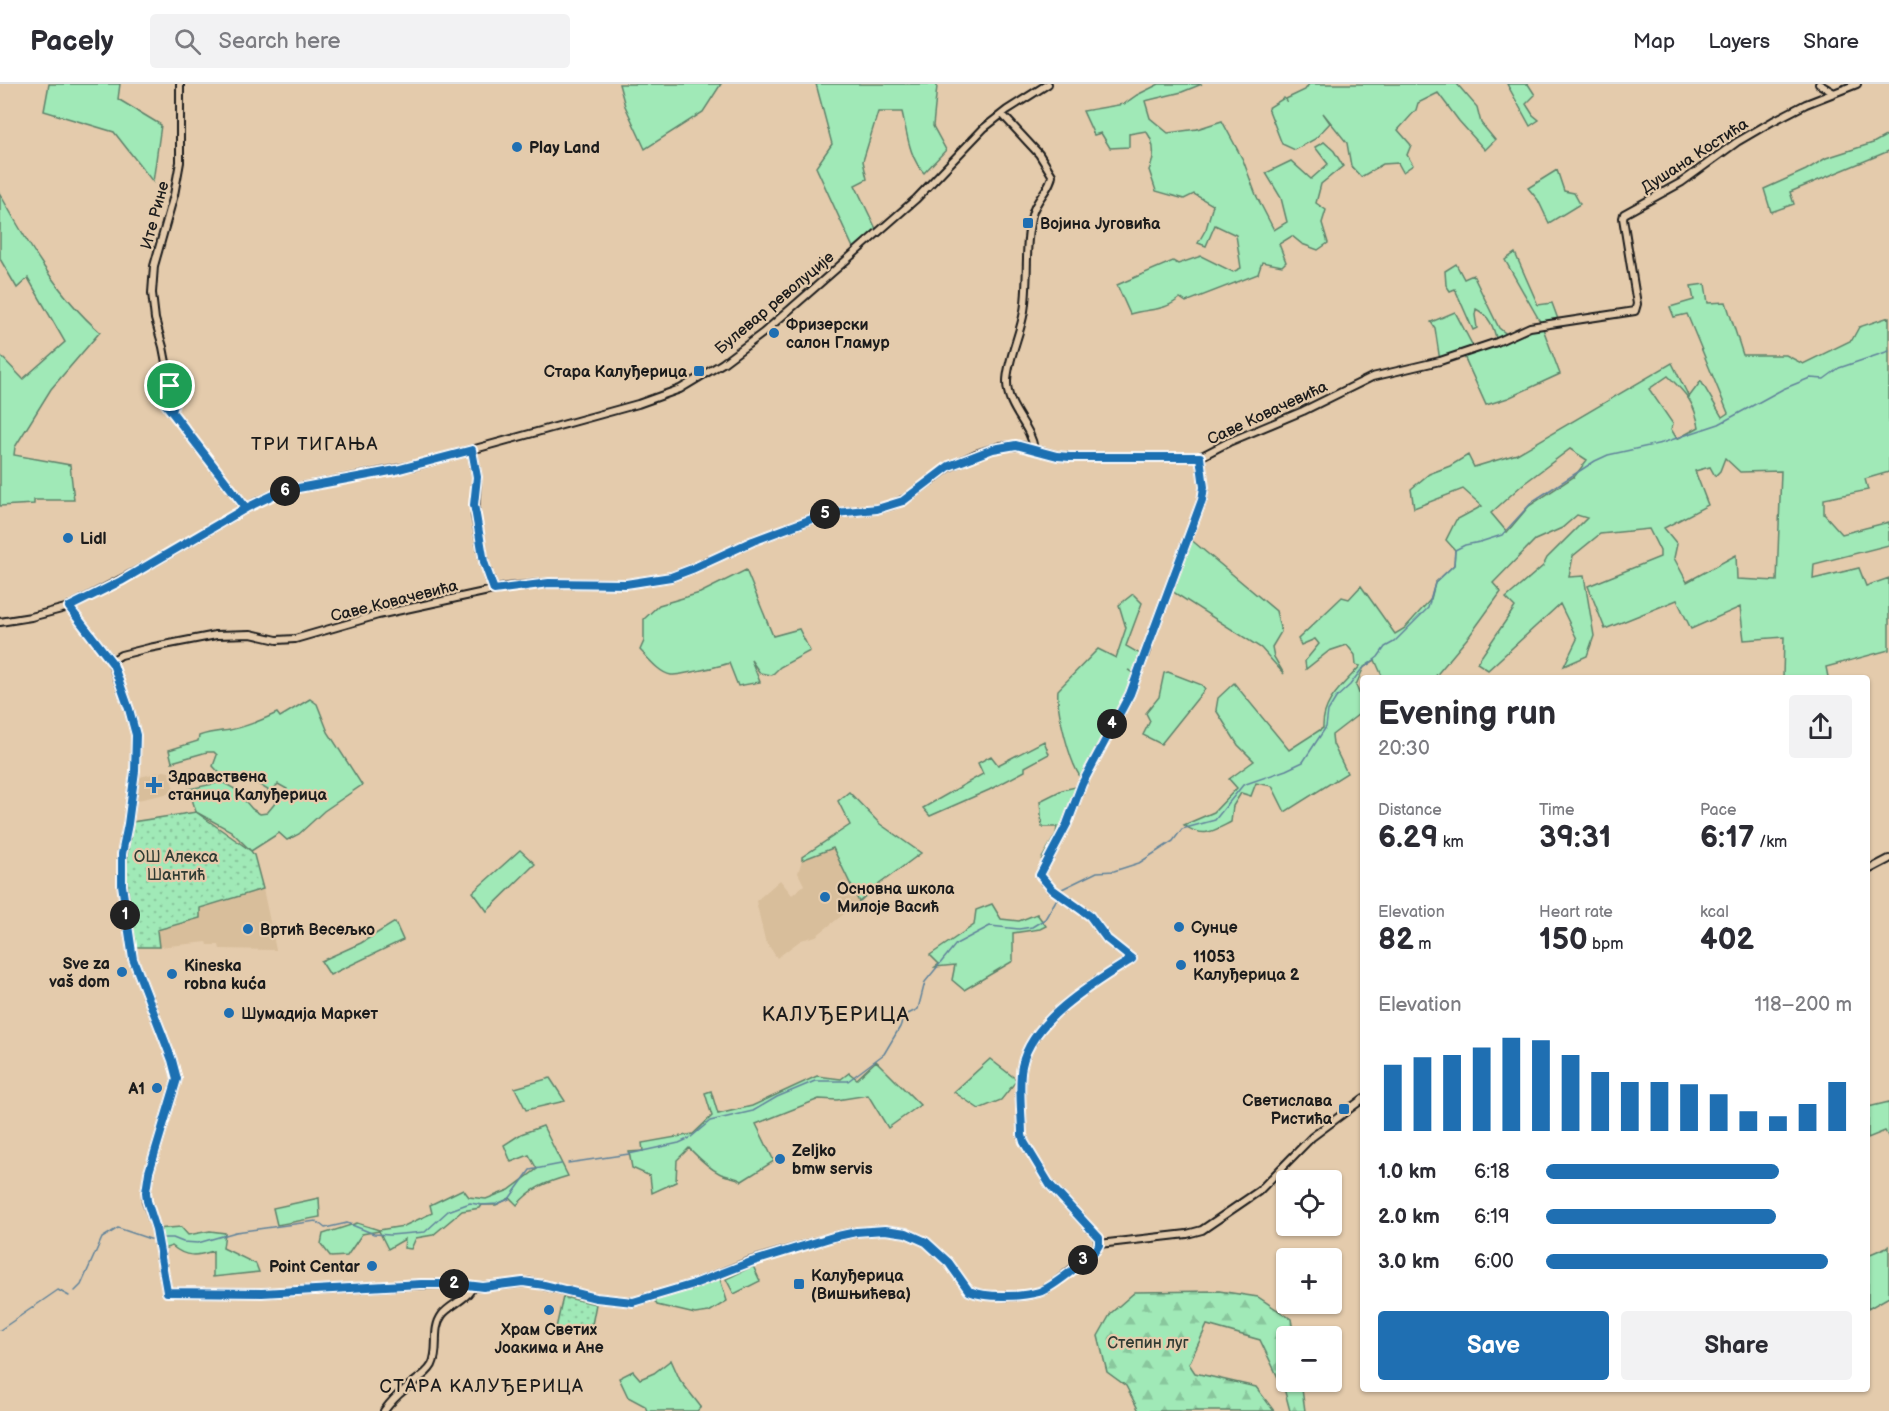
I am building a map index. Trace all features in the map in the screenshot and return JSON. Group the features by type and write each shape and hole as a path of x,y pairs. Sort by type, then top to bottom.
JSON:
{"street":[{"name":"Ите Рине","path":"172,412 174,404 153,307 152,279 180,162 180,84"},
{"name":"Булевар револуције","path":"0,622 69,607 121,581 264,498 291,489 396,470 638,404 680,389 749,344 929,187 984,128 1048,84"},
{"path":"1819,84 1834,93 1857,84"},
{"name":"Душана Костића","path":"1636,309 1624,214 1682,182 1767,124 1834,93"},
{"path":"1002,114 1039,154 1052,175 1030,219 1024,311 1007,379 1012,404 1033,441 1034,449"},
{"name":"Саве Ковачевића","path":"111,661 118,656 149,648 216,635 251,634 282,640 295,639 378,615 494,590 549,583 626,584 671,577 753,541 825,514 877,509 903,501 949,466 976,454 1008,445 1070,457 1200,457 1372,377 1440,361 1489,346 1530,327 1636,309"},
{"path":"170,386 164,402 246,508"},
{"path":"472,450 477,477 474,505 484,562 494,590"},
{"path":"1099,1244 1097,1236 1050,1185 1024,1142 1021,1069 1032,1042 1053,1016 1132,959 1107,939 1090,916 1052,889 1040,875 1067,824 1082,784 1130,694 1145,656 1202,500 1204,487 1200,457"},
{"path":"69,607 111,661 129,709 136,742 134,779 121,860 122,885 128,934 136,967 172,1060 177,1079 149,1172 146,1192 156,1229 167,1292 256,1293 421,1284 458,1284 472,1287 532,1282 596,1298 636,1301 833,1237 856,1232 885,1230 906,1233 926,1242 949,1263 969,1291 983,1294 1021,1295 1048,1288 1093,1252 1099,1244 1187,1234 1202,1230 1259,1191 1312,1137 1360,1101"},
{"path":"1870,869 1889,859"},
{"path":"384,1411 394,1398 431,1367 436,1349 436,1329 439,1319 449,1307 470,1292 472,1287"}],"shaded area":[{"name":"Здравствена станица Калуђерица","path":"164,771 169,772 175,792 133,801 136,778"},
{"path":"833,847 859,902 816,936 801,940 777,958 765,940 756,901 780,880 792,895 804,885 798,873 802,860"},
{"path":"263,889 276,950 220,949 219,945 208,945 207,942 159,947 157,930 200,918 200,909"}],"green space":[{"path":"49,84 120,84 118,99 161,125 153,182 114,132 44,111"},
{"path":"619,84 721,84 703,112 645,149 625,106"},
{"path":"816,84 936,84 937,86 933,126 946,150 924,173 912,152 902,112 878,112 863,161 867,179 855,185 878,233 855,252 816,167 832,144"},
{"path":"1159,84 1202,84 1182,92 1145,101 1150,118 1168,133 1197,129 1222,121 1243,160 1256,195 1274,230 1287,222 1281,198 1266,173 1291,161 1311,179 1328,164 1315,147 1324,142 1334,151 1343,166 1321,184 1316,203 1326,210 1322,223 1328,243 1318,250 1302,244 1292,236 1279,244 1286,262 1282,266 1262,262 1258,274 1186,302 1180,298 1162,308 1130,314 1117,285 1173,261 1178,264 1201,256 1233,272 1241,268 1236,235 1215,225 1206,246 1198,243 1206,229 1213,205 1194,194 1184,199 1156,191 1149,170 1153,155 1152,145 1146,131 1129,134 1129,147 1110,148 1101,133 1094,135 1083,111 1124,104"},
{"path":"1309,84 1457,84 1477,107 1481,123 1495,140 1485,150 1438,93 1418,103 1416,110 1398,130 1411,145 1407,155 1413,165 1403,172 1398,163 1383,164 1361,177 1351,166 1347,143 1323,113 1330,123 1315,139 1295,150 1282,144 1268,108 1284,98 1287,102 1286,99 1305,90"},
{"path":"1507,84 1528,84 1535,95 1526,104 1539,120 1530,126"},
{"path":"1889,134 1889,151 1790,192 1794,204 1771,212 1764,189 1826,158 1873,143"},
{"path":"1557,170 1564,191 1574,193 1580,204 1549,223 1538,200 1528,188"},
{"path":"0,194 32,249 57,285 70,302 100,332 51,389 15,447 14,455 70,465 74,500 34,500 34,504 0,506 0,355 23,379 65,342 28,278 17,288 0,259"},
{"path":"1515,253 1538,305 1552,303 1559,322 1542,326 1560,374 1508,398 1486,405 1463,354 1440,361 1435,328 1431,322 1455,312 1475,350 1497,342 1491,323 1476,309 1477,328 1473,330 1455,289 1450,291 1446,285 1445,271 1456,264 1464,279 1473,275 1499,328 1509,336 1542,325 1505,260"},
{"path":"1705,284 1708,303 1726,302 1743,355 1786,355 1803,364 1852,340 1859,327 1889,317 1889,472 1865,479 1868,490 1824,499 1824,514 1842,534 1889,522 1889,545 1814,564 1813,579 1859,568 1866,586 1889,578 1889,650 1826,667 1828,675 1783,675 1784,637 1744,640 1740,607 1691,629 1677,600 1605,629 1588,586 1660,557 1660,551 1649,529 1600,534 1573,556 1569,577 1584,576 1594,636 1587,656 1564,666 1577,639 1560,604 1488,670 1477,663 1515,607 1506,598 1543,566 1547,558 1587,518 1577,515 1562,528 1535,540 1493,583 1501,592 1470,635 1437,675 1382,675 1375,660 1364,667 1356,685 1360,696 1360,713 1332,735 1333,744 1347,773 1285,812 1272,786 1256,783 1251,796 1241,793 1233,806 1231,822 1213,831 1202,833 1184,825 1214,812 1237,788 1229,779 1254,761 1238,745 1216,710 1218,698 1234,683 1289,750 1323,728 1326,709 1330,701 1360,666 1356,665 1355,655 1347,645 1329,651 1306,669 1305,661 1319,644 1315,639 1301,645 1298,639 1342,597 1349,599 1361,586 1395,634 1405,628 1431,599 1435,583 1454,565 1455,550 1446,540 1456,520 1482,506 1463,489 1414,508 1411,489 1429,474 1450,466 1468,455 1474,467 1517,454 1672,363 1689,397 1701,381 1722,417 1728,413 1687,314 1674,317 1670,307 1694,300 1691,286","holes":["1668,376 1680,388 1695,411 1699,427 1677,439 1671,429 1673,424 1649,389","1570,449 1587,460 1575,476 1529,506 1507,532 1491,513 1522,485","1725,458 1740,472 1781,471 1777,581 1737,579 1736,555 1687,582 1674,558 1677,544 1664,528 1708,505 1695,471 1710,467 1715,476 1720,471"]},
{"path":"1189,538 1276,611 1281,632 1272,647 1274,657 1284,674 1261,648 1170,590"},
{"path":"746,570 773,636 799,629 810,651 780,667 772,675 760,673 751,660 760,682 738,686 729,663 671,675 658,668 640,650 644,641 644,619 659,605 700,593"},
{"path":"1133,594 1142,603 1126,646 1142,655 1137,674 1128,670 1137,676 1083,780 1073,763 1065,737 1059,710 1058,690 1098,649 1116,658 1126,628 1119,605"},
{"path":"1168,672 1202,685 1205,689 1161,744 1143,735 1150,721 1146,713 1159,697 1164,673"},
{"path":"310,699 317,704 328,732 362,785 324,811 299,834 287,840 279,833 251,851 231,831 196,812 189,789 222,782 235,789 252,809 260,814 267,813 287,789 278,784 271,792 253,781 224,778 213,766 217,755 214,752 172,762 169,750 198,741 199,736 205,734 242,727 277,713 280,717"},
{"path":"1044,741 1049,754 1025,767 1025,771 930,816 923,808 983,774 978,763 991,756 998,765"},
{"path":"1076,787 1079,789 1060,837 1055,846 1041,860 1056,834 1057,827 1042,827 1040,801 1062,790"},
{"path":"849,792 880,824 921,853 859,902 833,848 802,860 802,857 850,825 838,801"},
{"name":"ОШ Алекса Шантић","path":"196,812 251,851 263,889 200,908 200,918 157,930 159,947 135,947 126,875 132,822"},
{"path":"520,850 535,864 487,911 473,892"},
{"path":"992,904 1001,919 1019,921 1037,914 1046,926 1013,933 1013,961 964,990 952,980 955,965 935,967 939,964 930,955 974,925 976,910"},
{"path":"395,922 403,940 330,975 321,961 361,943"},
{"path":"990,1059 1017,1080 1001,1100 979,1109 954,1092"},
{"path":"876,1061 920,1105 888,1128 868,1095 837,1100 819,1099 756,1124 774,1161 742,1181 715,1171 689,1148 677,1160 676,1182 652,1193 650,1176 632,1168 629,1152 643,1151 642,1143 693,1134 712,1116 705,1093 711,1091 718,1114 752,1106 817,1076 841,1079 849,1073 857,1079"},
{"path":"550,1078 565,1101 526,1110 515,1088"},
{"path":"1889,1102 1889,1138 1885,1131 1870,1137 1870,1107"},
{"path":"543,1126 568,1176 540,1186 517,1205 510,1198 496,1205 482,1205 480,1208 462,1211 433,1235 416,1238 411,1249 404,1248 405,1239 388,1249 379,1231 362,1234 347,1256 331,1257 321,1244 323,1234 357,1223 379,1230 404,1226 432,1213 430,1205 463,1189 469,1197 486,1199 509,1190 537,1169 529,1155 511,1162 504,1145 521,1134"},
{"path":"319,1198 320,1217 277,1225 273,1208"},
{"path":"181,1227 188,1235 210,1231 225,1233 223,1248 256,1264 259,1272 213,1277 213,1251 192,1255 182,1253 172,1246 160,1250 156,1229"},
{"path":"1889,1246 1889,1297 1870,1308 1870,1254"},
{"path":"753,1266 760,1281 734,1294 726,1279"},
{"path":"719,1276 727,1301 709,1312 695,1314 657,1305 654,1300"},
{"name":"Степин луг","path":"1219,1291 1258,1297 1276,1309 1276,1314 1284,1314 1291,1319 1292,1326 1276,1326 1276,1373 1260,1340 1207,1325 1189,1364 1195,1373 1256,1387 1274,1411 1139,1411 1126,1386 1107,1372 1098,1336 1111,1313 1135,1292"},
{"path":"563,1297 596,1304 590,1335 556,1328"},
{"path":"671,1360 680,1380 701,1407 697,1411 647,1411 645,1406 628,1397 619,1378 633,1371 640,1379 654,1373"},
{"name":"Степин луг","path":"1285,1392 1302,1392 1305,1411 1290,1411"}],"waterway":[{"path":"1062,889 1097,872 1114,871 1139,863 1173,841 1182,829 1215,820 1243,785 1303,762 1326,727 1328,711 1336,698 1361,670 1378,657 1385,647 1394,642 1428,608 1435,583 1454,565 1455,550 1502,535 1533,501 1608,455 1662,443 1719,424 1783,389 1810,378 1824,379 1839,368 1889,351"},
{"path":"568,1163 629,1154 679,1143 690,1138 710,1121 753,1111 777,1097 815,1081 848,1081 884,1054 904,1016 918,1009 925,982 956,944 990,926 1019,929 1032,927 1045,919 1058,897"},
{"path":"162,1238 198,1243 236,1232 316,1221 325,1228 347,1223 374,1234 425,1232 448,1211 470,1203 497,1204 509,1199 530,1170 561,1164"},
{"path":"75,1291 81,1285 102,1238 118,1228 154,1239"},
{"path":"0,1330 58,1290 69,1296"}],"place":[{"name":"Play Land","path":"517,147"},
{"name":"Војина Југовића","path":"1028,223"},
{"name":"Фризерски салон Гламур","path":"774,333"},
{"name":"Стара Калуђерица","path":"699,371"},
{"name":"Lidl","path":"68,538"},
{"name":"Здравствена станица Калуђерица","path":"154,785"},
{"name":"Основна школа Милоје Васић","path":"825,897"},
{"name":"Сунце","path":"1179,927"},
{"name":"Вртић Весељко","path":"248,929"},
{"name":"11053 Калуђерица 2","path":"1181,965"},
{"name":"Sve za vaš dom","path":"122,972"},
{"name":"Kineska robna kuća","path":"172,974"},
{"name":"Шумадија Маркет","path":"229,1013"},
{"name":"A1","path":"157,1088"},
{"name":"Светислава Ристића","path":"1344,1109"},
{"name":"Zeljko bmw servis","path":"780,1159"},
{"name":"Point Centar","path":"372,1266"},
{"name":"Калуђерица (Вишњићева)","path":"799,1284"},
{"name":"Храм Светих Јоакима и Ане","path":"549,1310"}],"district":[{"name":"ТРИ ТИГАЊА","path":"315,444"},
{"name":"КАЛУЂЕРИЦА","path":"836,1014"},
{"name":"СТАРА КАЛУЂЕРИЦА","path":"482,1386"}],"route":[{"path":"170,386 164,402 246,508 282,491 396,470 472,450 477,477 474,505 484,562 494,590 540,583 626,584 671,577 753,541 831,512 877,509 903,501 949,466 1001,446 1016,445 1057,456 1070,457 1200,457 1204,487 1202,500 1145,656 1130,694 1082,784 1067,824 1040,875 1052,889 1090,916 1107,939 1132,959 1053,1016 1032,1042 1021,1069 1024,1142 1050,1185 1099,1238 1100,1242 1096,1250 1045,1289 1021,1295 983,1294 969,1291 949,1263 924,1240 906,1233 885,1230 843,1234 633,1302 596,1298 532,1282 512,1282 483,1287 421,1284 262,1293 167,1292 156,1229 146,1192 149,1172 175,1092 177,1079 172,1060 133,959 122,885 122,854 135,771 136,735 113,664 69,607 121,581 246,508 236,494 172,412 174,404 170,386"}]}
